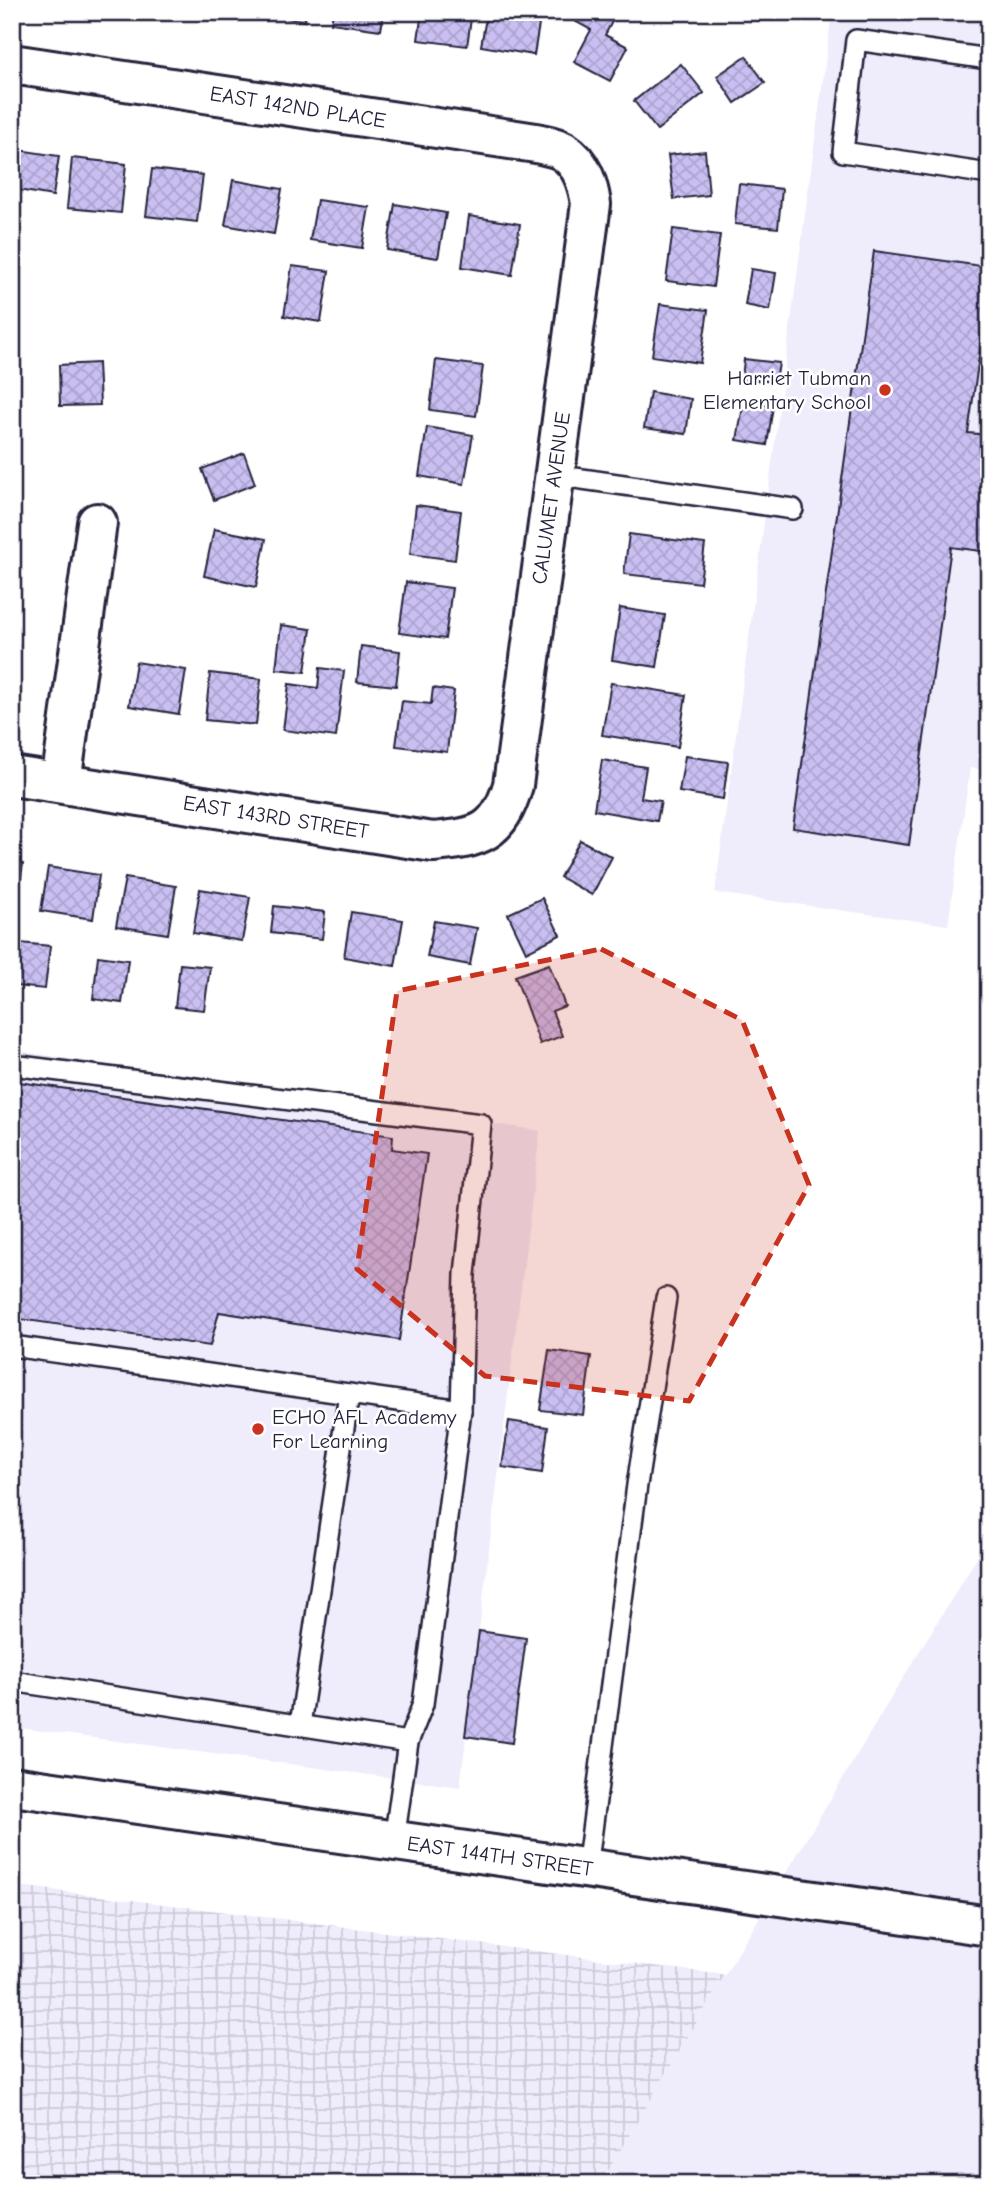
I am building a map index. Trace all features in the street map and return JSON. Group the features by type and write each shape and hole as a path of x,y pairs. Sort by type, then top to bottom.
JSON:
{"street":[{"name":"EAST 142ND PLACE","path":"12,64 536,143 563,151 577,164"},
{"name":"CALUMET AVENUE","path":"490,828 506,809 513,785 591,204 588,183 577,164"},
{"path":"61,783 97,523"},
{"name":"EAST 143RD STREET","path":"12,776 433,842 462,839 490,828"},
{"name":"EAST 144TH STREET","path":"12,1787 989,1926"}],"lane":[{"path":"989,59 856,40 843,152 989,174"},
{"path":"554,475 793,509"},
{"path":"12,1065 481,1124 465,1274 461,1410 423,1704 408,1742 394,1841"},
{"path":"587,1869 637,1485 666,1298"},
{"path":"12,1346 461,1410"},
{"path":"300,1725 349,1394"},
{"path":"12,1681 408,1742"}],"highlighted area":[{"path":"601,949 742,1020 809,1185 689,1401 485,1376 357,1269 397,991"}],"shaded area":[{"name":"Harriet Tubman Elementary School","path":"832,12 989,12 989,770 970,768 948,925 715,893"},
{"name":"ECHO AFL Academy For Learning","path":"12,1050 540,1131 460,1787 12,1727"},
{"path":"989,1538 989,2184 600,2184 897,1688"},
{"path":"12,1885 725,1975 600,2184 12,2184"}],"building":[{"path":"254,12 306,12 305,21"},
{"path":"333,12 384,12 381,30 331,23"},
{"path":"422,12 472,12 467,46 418,40"},
{"path":"487,12 541,12 534,55 481,46"},
{"path":"577,12 616,14 605,35 628,47 610,81 574,62 591,30 573,20"},
{"path":"746,56 765,83 735,103 717,76"},
{"path":"681,64 704,93 657,130 634,101"},
{"path":"12,149 59,156 53,196 12,189"},
{"path":"705,151 709,195 674,199 668,155"},
{"path":"72,158 126,164 121,213 67,208"},
{"path":"152,169 203,175 197,222 146,216"},
{"path":"233,180 282,189 274,234 225,225"},
{"path":"739,184 782,189 778,228 735,224"},
{"path":"317,200 369,207 362,248 310,240"},
{"path":"395,204 446,213 438,258 387,250"},
{"path":"469,216 520,224 512,275 462,267"},
{"path":"673,229 720,235 713,287 666,281"},
{"path":"874,251 989,267 989,288 968,433 989,435 989,552 951,547 909,845 793,828"},
{"path":"292,266 329,271 321,322 284,316"},
{"path":"751,269 776,273 770,310 745,305"},
{"path":"660,304 708,310 700,363 652,356"},
{"path":"744,359 779,363 776,382 742,379"},
{"path":"436,360 483,366 476,416 430,410"},
{"path":"98,363 100,405 60,406 59,365"},
{"path":"650,392 691,399 686,434 644,428"},
{"path":"744,401 773,406 767,445 737,440"},
{"path":"427,427 473,435 464,484 419,476"},
{"path":"244,453 255,484 214,500 202,469"},
{"path":"416,505 461,511 455,560 410,554"},
{"path":"214,529 266,539 256,587 204,576"},
{"path":"629,534 705,544 700,583 624,574"},
{"path":"406,582 452,588 445,639 399,633"},
{"path":"620,608 665,615 657,667 612,660"},
{"path":"281,625 311,629 305,672 276,669"},
{"path":"12,644 18,645 12,682"},
{"path":"361,646 400,651 396,686 357,682"},
{"path":"136,662 186,670 179,714 129,706"},
{"path":"320,668 344,671 336,737 283,730 289,684 318,688"},
{"path":"210,673 261,679 256,725 205,720"},
{"path":"611,683 686,695 678,747 602,735"},
{"path":"433,688 454,691 447,752 396,746 402,701 431,704"},
{"path":"685,756 728,762 723,799 679,792"},
{"path":"602,760 646,767 641,798 661,801 657,821 594,810"},
{"path":"580,840 612,857 592,895 560,877"},
{"path":"12,862 23,864 16,908 12,908"},
{"path":"48,867 99,875 93,919 41,911"},
{"path":"125,878 176,886 168,934 116,926"},
{"path":"200,889 250,897 242,941 193,933"},
{"path":"542,898 560,935 526,952 508,914"},
{"path":"274,906 325,912 322,939 271,933"},
{"path":"351,912 403,920 395,966 344,957"},
{"path":"434,921 477,928 470,965 427,957"},
{"path":"20,943 50,946 45,989 15,986"},
{"path":"98,956 128,960 122,1003 93,999"},
{"path":"180,964 210,967 204,1010 175,1007"},
{"path":"549,964 565,1006 552,1011 562,1036 540,1044 515,976"},
{"path":"12,1081 393,1136 392,1149 427,1154 399,1340 219,1312 210,1346 12,1318"},
{"path":"549,1350 591,1356 583,1415 540,1410"},
{"path":"509,1421 548,1427 542,1473 502,1467"},
{"path":"479,1631 526,1638 512,1743 465,1736"}],"place":[{"name":"Harriet Tubman Elementary School","path":"885,390"},
{"name":"ECHO AFL Academy For Learning","path":"258,1429"}]}
